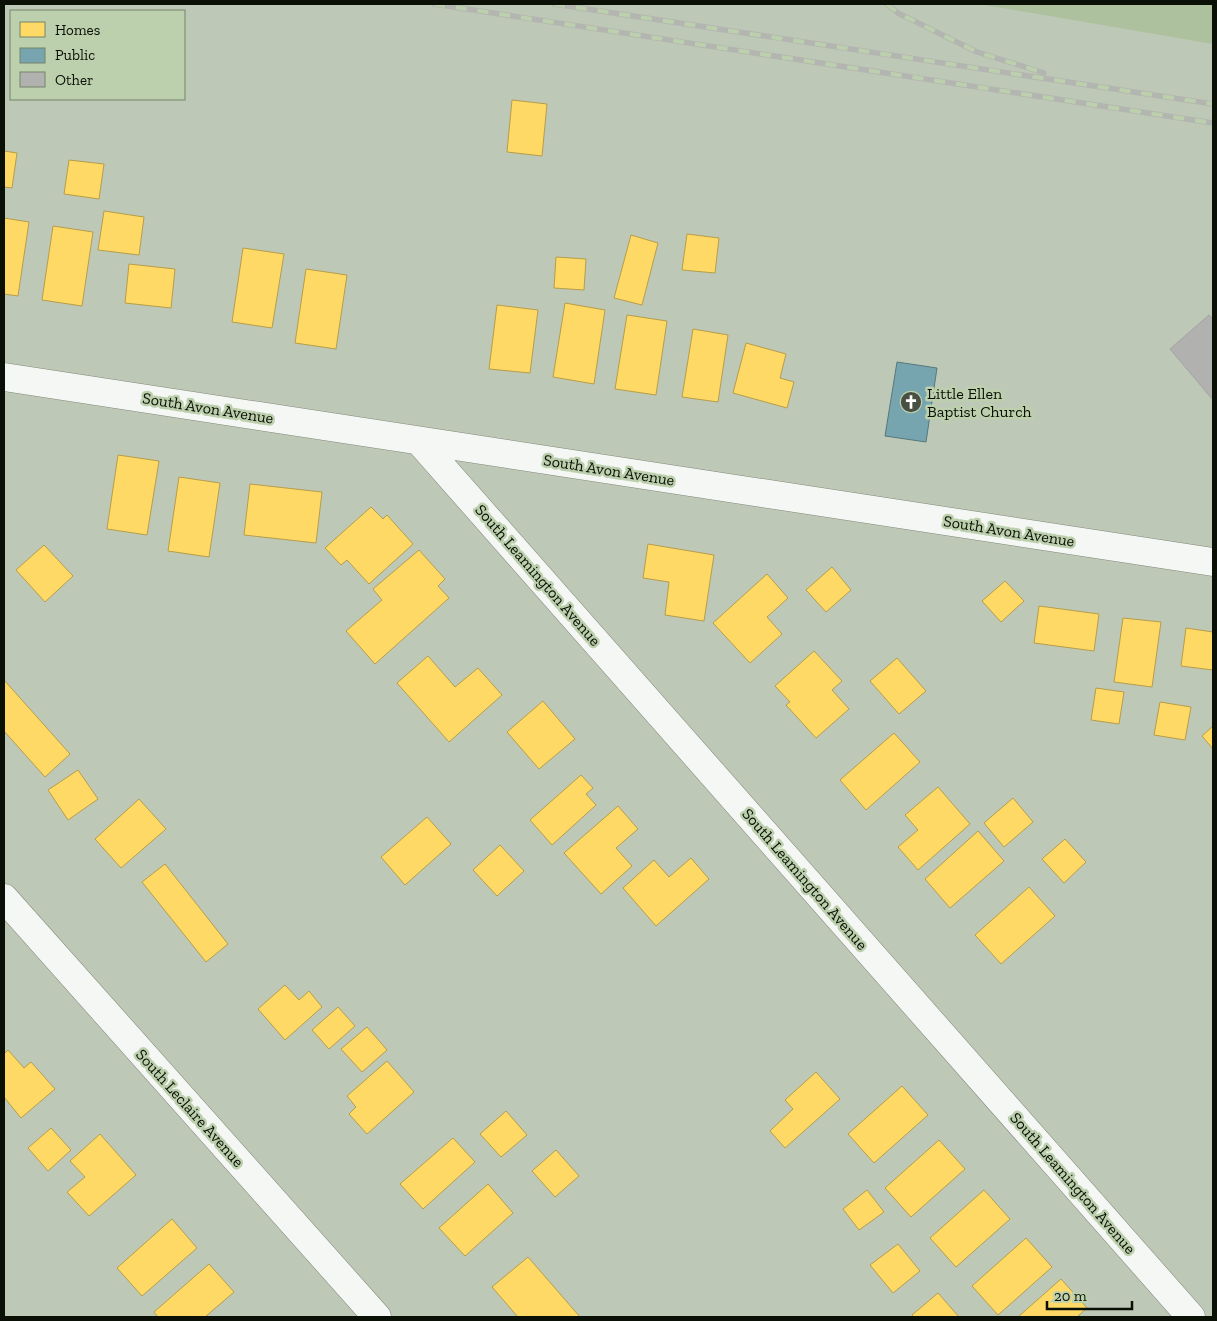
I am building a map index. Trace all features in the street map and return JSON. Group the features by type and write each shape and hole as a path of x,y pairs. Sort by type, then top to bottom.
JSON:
{"street":[{"name":"South Avon Avenue","path":"4,377 1213,562"},
{"name":"South Leamington Avenue","path":"419,441 1191,1317"},
{"name":"South Leclaire Avenue","path":"4,898 377,1317"}],"green space":[{"path":"979,4 1213,4 1213,44"}],"building: Homes":[{"path":"512,100 547,104 542,156 507,152"},
{"path":"4,151 17,153 12,188 4,187"},
{"path":"69,160 104,164 99,199 64,194"},
{"path":"104,211 144,217 139,255 98,250"},
{"path":"4,218 29,222 18,296 4,294"},
{"path":"53,226 93,232 82,306 42,300"},
{"path":"687,234 719,238 715,273 682,270"},
{"path":"631,235 658,243 642,305 614,298"},
{"path":"243,248 284,254 272,328 232,322"},
{"path":"556,257 586,259 584,290 554,288"},
{"path":"129,264 175,269 171,308 125,303"},
{"path":"306,269 347,275 336,349 295,343"},
{"path":"565,303 605,310 594,384 553,377"},
{"path":"497,305 538,310 530,373 489,369"},
{"path":"627,315 667,321 656,395 615,389"},
{"path":"693,329 728,335 718,402 682,397"},
{"path":"746,343 786,354 780,378 794,382 787,408 733,393"},
{"path":"118,455 159,461 147,535 107,529"},
{"path":"179,477 220,483 209,557 168,551"},
{"path":"250,484 322,492 316,543 244,535"},
{"path":"371,507 383,519 387,515 413,544 369,584 347,560 341,565 325,548"},
{"path":"648,544 714,555 704,621 665,615 669,582 643,578"},
{"path":"44,545 73,576 45,602 16,570"},
{"path":"419,550 445,579 438,586 449,598 375,664 346,631 382,600 373,589"},
{"path":"832,567 851,590 826,612 806,590"},
{"path":"767,574 788,598 767,617 782,634 750,663 713,623"},
{"path":"1005,581 1024,601 1001,622 982,601"},
{"path":"1039,606 1099,614 1094,651 1034,643"},
{"path":"1123,618 1161,622 1152,687 1114,682"},
{"path":"1186,628 1213,632 1213,670 1181,666"},
{"path":"814,651 842,681 832,690 849,709 816,738 786,705 790,702 775,686"},
{"path":"428,656 455,687 478,668 502,695 449,742 397,683"},
{"path":"897,658 926,691 899,714 870,681"},
{"path":"4,680 70,754 45,777 4,731"},
{"path":"1096,688 1124,692 1119,724 1091,720"},
{"path":"543,701 575,739 539,769 507,732"},
{"path":"1160,702 1191,707 1185,740 1154,735"},
{"path":"1213,726 1213,749 1202,736"},
{"path":"894,733 920,762 866,810 840,780"},
{"path":"78,770 98,799 68,820 48,790"},
{"path":"581,775 593,788 586,794 596,805 552,845 530,820"},
{"path":"938,787 970,824 918,870 898,847 918,830 905,815"},
{"path":"1013,798 1033,822 1004,847 984,823"},
{"path":"139,799 166,829 121,868 95,839"},
{"path":"618,806 638,829 616,848 632,866 601,894 564,853"},
{"path":"427,817 451,844 405,885 381,857"},
{"path":"978,831 1004,861 950,908 925,879"},
{"path":"1065,839 1086,862 1064,883 1042,859"},
{"path":"500,845 524,871 497,896 473,870"},
{"path":"691,858 709,879 656,926 623,888 654,860 669,877"},
{"path":"165,864 228,944 206,962 142,882"},
{"path":"1029,887 1055,916 1001,964 975,935"},
{"path":"285,985 299,1000 309,991 322,1007 285,1040 258,1009"},
{"path":"338,1007 355,1026 329,1049 312,1030"},
{"path":"367,1027 387,1050 362,1072 341,1049"},
{"path":"8,1050 24,1068 31,1062 55,1089 21,1118 4,1097 4,1054"},
{"path":"387,1061 414,1092 367,1134 349,1114 356,1107 347,1096"},
{"path":"816,1072 840,1099 785,1148 770,1131 793,1109 785,1100"},
{"path":"902,1086 928,1115 874,1163 848,1134"},
{"path":"506,1111 527,1135 501,1157 480,1134"},
{"path":"51,1128 71,1150 48,1171 28,1148"},
{"path":"100,1134 136,1175 89,1216 67,1192 85,1177 70,1161"},
{"path":"453,1138 475,1162 423,1209 400,1184"},
{"path":"939,1140 965,1169 911,1217 885,1188"},
{"path":"556,1150 579,1176 555,1197 532,1171"},
{"path":"488,1184 513,1213 465,1256 439,1228"},
{"path":"867,1190 884,1212 859,1230 843,1209"},
{"path":"984,1190 1010,1219 956,1267 930,1238"},
{"path":"172,1219 197,1248 142,1296 117,1268"},
{"path":"1026,1238 1052,1267 998,1315 972,1286"},
{"path":"898,1244 920,1271 893,1293 870,1265"},
{"path":"528,1257 580,1317 518,1317 492,1287"},
{"path":"209,1264 234,1292 205,1317 158,1317 154,1312"},
{"path":"1061,1279 1087,1308 1079,1317 1018,1317"},
{"path":"938,1293 959,1317 914,1317 912,1315"}],"building: Public":[{"name":"Little Ellen Baptist Church","path":"897,362 937,368 926,442 885,436"}],"building: Other":[{"path":"1209,315 1213,319 1213,400 1170,349"}],"railway":[{"path":"434,4 1213,123"},
{"path":"554,4 1213,104"},
{"path":"887,4 898,13 977,52 1044,73"}],"place":[{"name":"Little Ellen Baptist Church","path":"911,402"}]}
